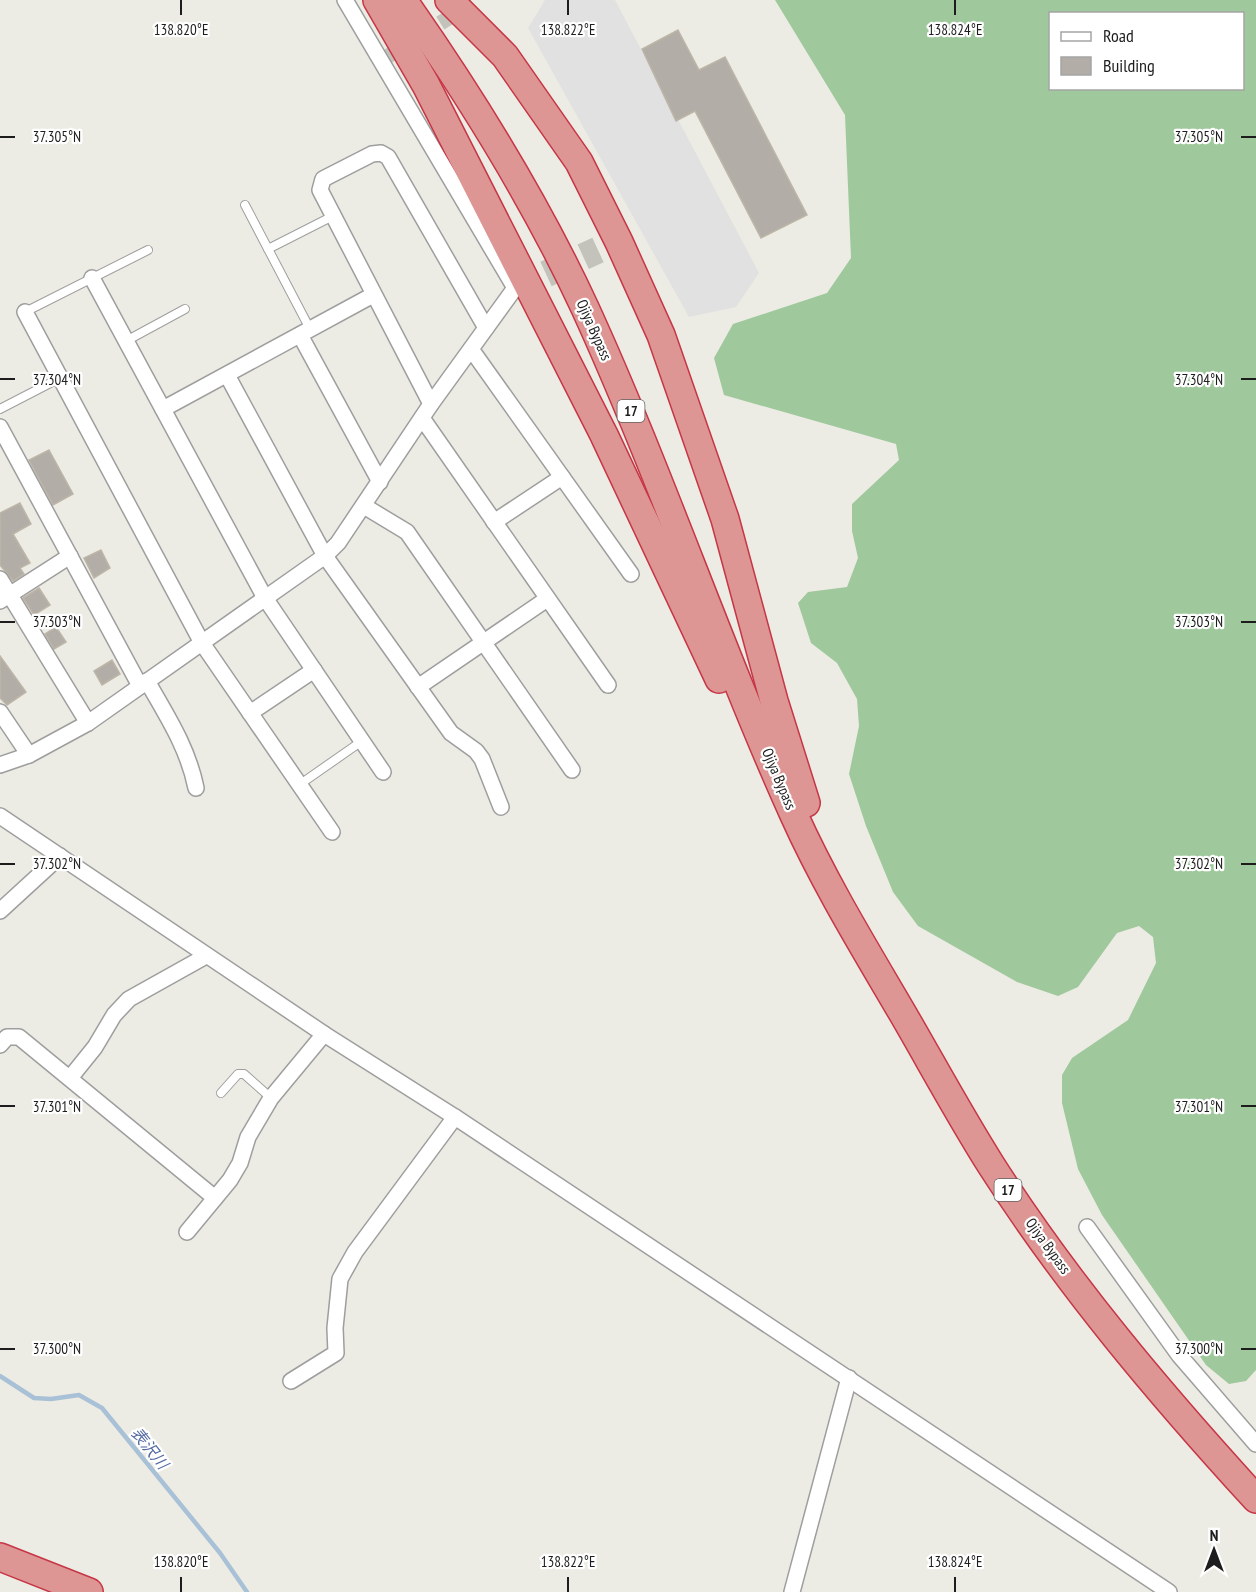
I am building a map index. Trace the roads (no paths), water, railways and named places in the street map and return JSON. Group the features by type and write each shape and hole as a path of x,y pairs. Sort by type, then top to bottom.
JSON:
{"highway":[{"path":"377,0 426,85 529,282 657,544 736,720 754,754 795,816"},
{"name":"Ojiya Bypass","path":"403,0 488,130 583,304 633,417 795,816 854,931 1009,1191 1052,1254 1127,1350 1256,1499"},
{"path":"449,0 505,56 579,162 608,246 661,335 725,519 774,701 806,802 810,846"},
{"path":"0,1557 89,1592"}],"street":[{"path":"0,765 29,755 88,723 325,556 338,543 431,404 486,328 529,282 345,0"},
{"path":"431,404 320,190 323,179 372,154 381,153 388,157 486,328"},
{"path":"92,278 265,598 383,772"},
{"path":"163,410 373,295"},
{"path":"25,312 202,643 332,832"},
{"path":"305,332 380,482"},
{"path":"471,349 632,574"},
{"path":"227,375 325,556 451,734 476,751 482,759 501,807"},
{"path":"422,418 608,686"},
{"path":"0,427 70,556 144,683 178,734 192,766 196,788"},
{"path":"494,522 562,477"},
{"path":"364,506 407,532 572,770"},
{"path":"5,598 70,556"},
{"path":"0,579 5,598 88,723"},
{"path":"418,687 547,599"},
{"path":"250,713 314,670"},
{"path":"0,712 29,755"},
{"path":"0,816 206,956 455,1117 1169,1592"},
{"path":"0,911 60,856"},
{"path":"70,1078 95,1047 114,1015 129,999 206,956"},
{"path":"187,1232 240,1163 248,1137 271,1098 324,1034"},
{"path":"0,1045 6,1037 18,1037 215,1198"},
{"path":"291,1381 336,1353 335,1328 340,1279 355,1252 455,1117"},
{"path":"1087,1227 1179,1355 1256,1444"},
{"path":"792,1592 849,1378"}],"lane":[{"path":"245,205 268,249 305,332"},
{"path":"268,249 333,216"},
{"path":"25,312 148,250"},
{"path":"126,341 185,309"},
{"path":"0,409 60,378"},
{"path":"299,785 362,741"},
{"path":"221,1093 238,1074 244,1074 271,1098"}],"waterway":[{"name":"表沢川","path":"0,1376 34,1398 51,1399 79,1395 102,1408 220,1553 247,1592"}],"tunnel":[{"path":"382,60 477,0"},
{"path":"546,274 598,250"}]}
